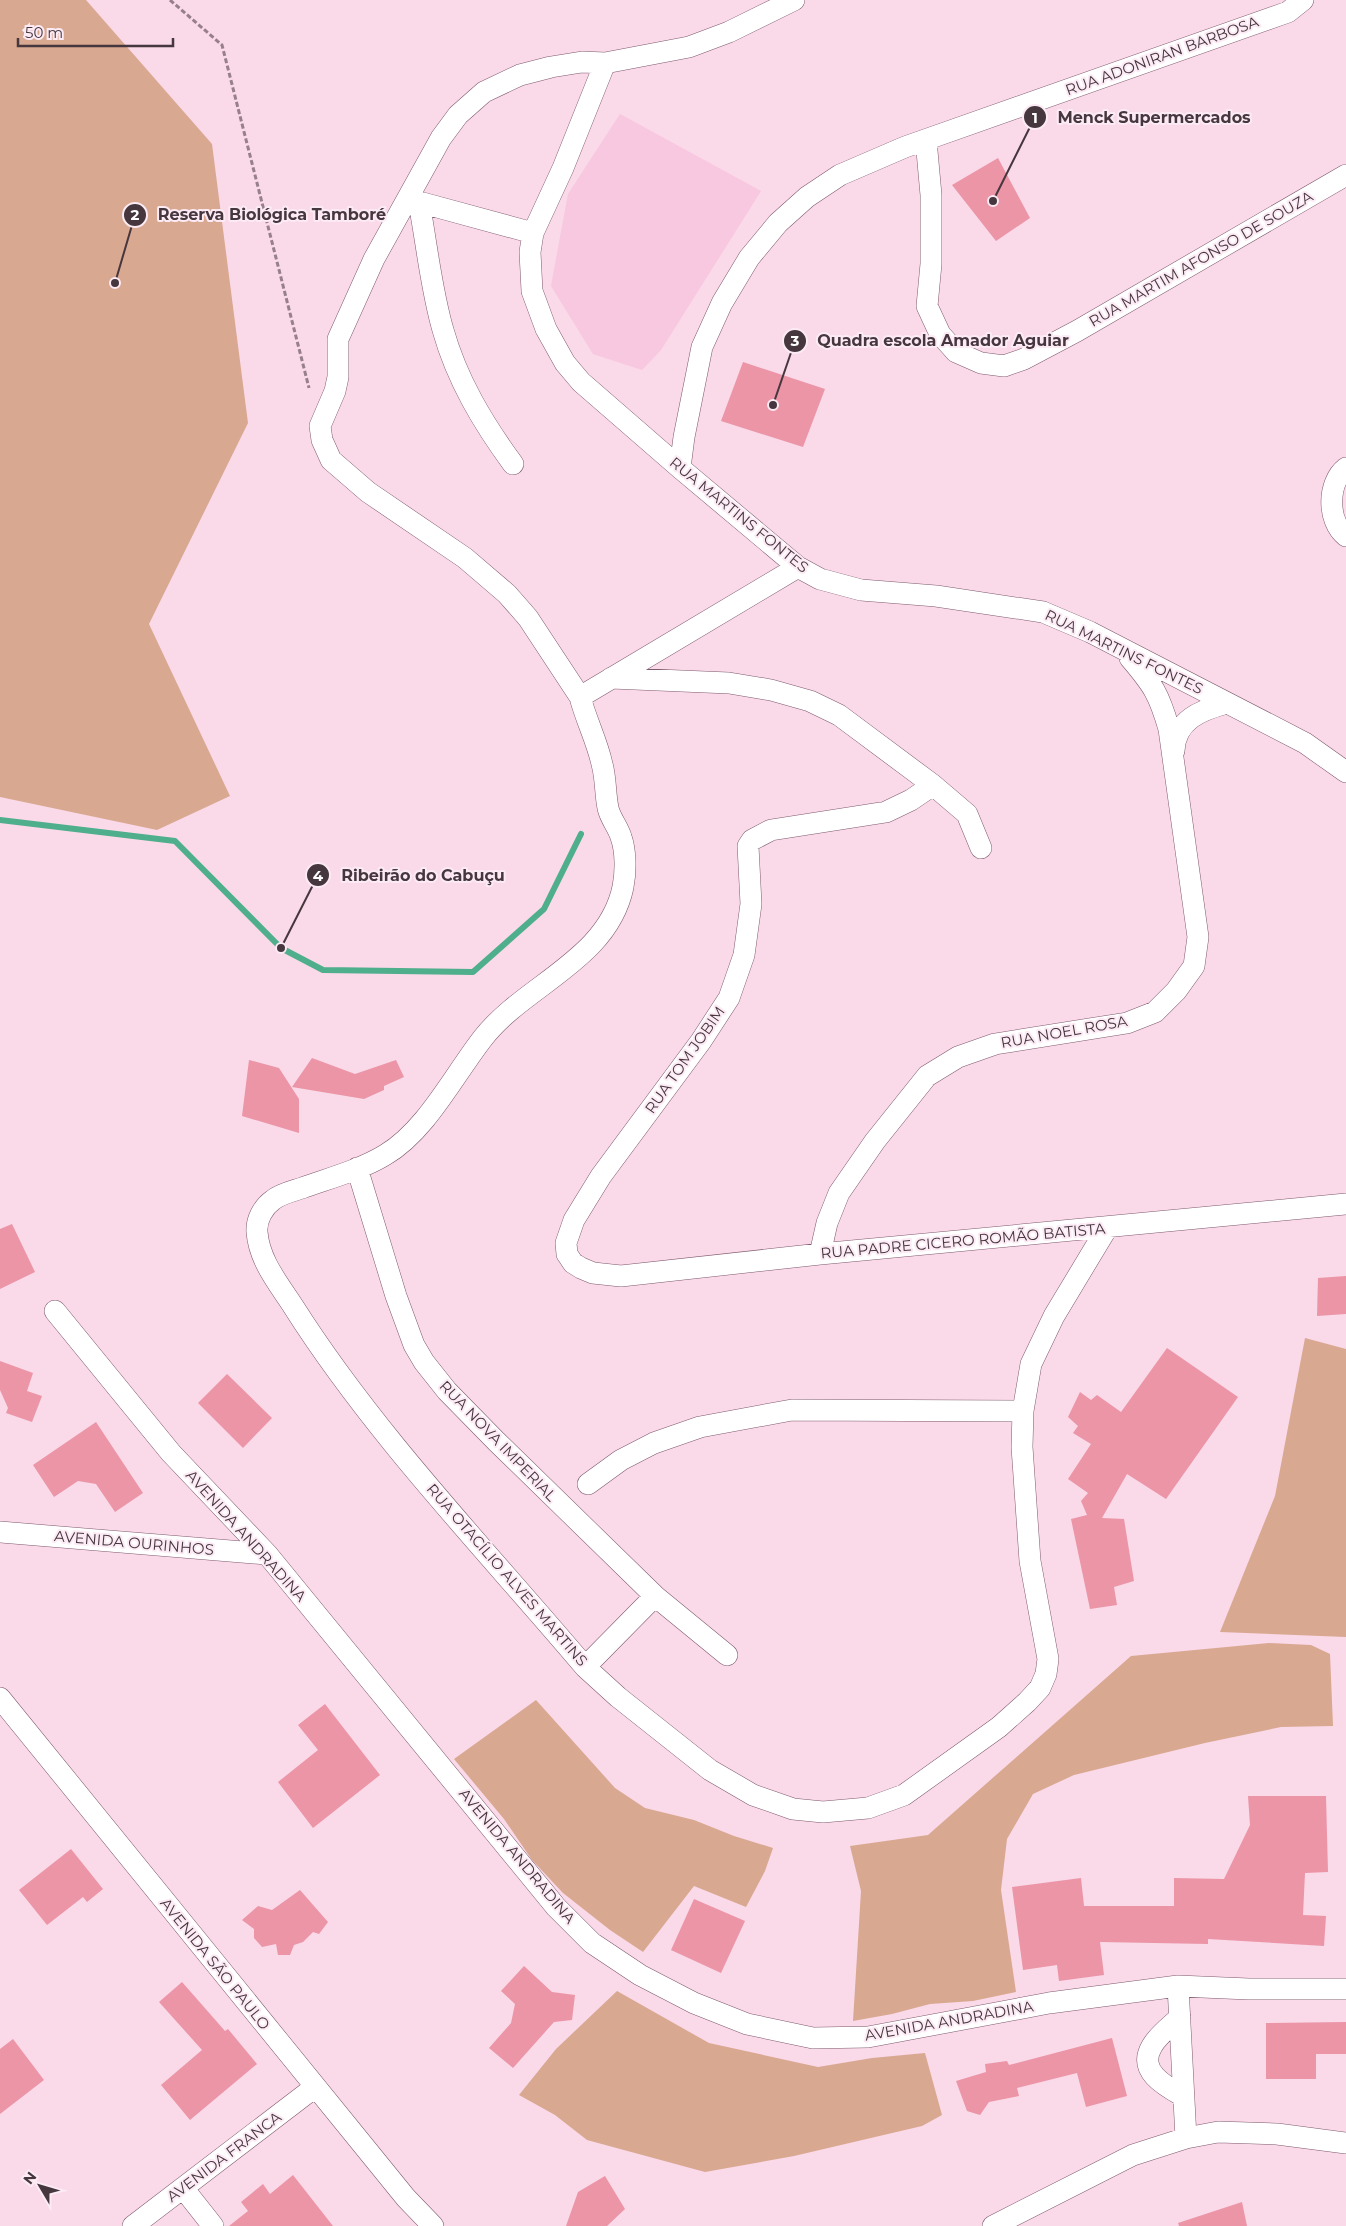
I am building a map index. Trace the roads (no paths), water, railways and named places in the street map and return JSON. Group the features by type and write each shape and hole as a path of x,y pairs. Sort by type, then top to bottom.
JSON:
{"street":[{"name":"RUA OTACÍLIO ALVES MARTINS","path":"794,0 729,32 689,47 605,63 582,62 551,67 520,75 484,92 458,115 441,138 413,201 368,272 338,338 338,377 335,391 320,426 322,440 331,460 345,474 465,558 507,594 528,618 580,697 602,763 608,811 622,838 625,874 623,888 615,911 601,933 575,960 534,991 484,1036 433,1109 405,1139 386,1154 356,1168 274,1199 261,1212 256,1228 258,1246 265,1262 311,1334 406,1458 585,1667 618,1697 702,1764 753,1795 793,1809 823,1812 868,1808 904,1796 999,1727 1040,1688 1046,1674 1048,1659 1030,1561 1022,1447 1023,1411 1030,1364 1054,1316 1107,1228"},
{"name":"RUA ADONIRAN BARBOSA","path":"680,468 684,437 702,347 722,302 749,258 778,224 807,197 840,175 926,140 1288,12 1303,0"},
{"name":"RUA MARTINS FONTES","path":"605,63 563,168 533,233 530,252 532,291 546,329 565,363 604,403 798,566 820,578 861,590 936,596 1043,612 1122,649 1304,742 1346,772"},
{"name":"RUA MARTIM AFONSO DE SOUZA","path":"926,140 931,195 931,264 927,306 940,334 956,352 981,363 1004,366 1024,359 1077,331 1346,175"},
{"path":"513,464 480,417 461,381 443,331 413,201 533,233"},
{"path":"1346,468 1331,496 1334,519 1346,536"},
{"path":"580,697 798,566"},
{"name":"RUA NOEL ROSA","path":"820,1254 827,1223 838,1193 875,1141 927,1076 958,1057 995,1044 1128,1023 1155,1012 1176,991 1194,966 1198,937 1169,729 1161,700 1150,681 1122,649"},
{"path":"611,678 729,682 771,690 810,701 839,715 933,785 967,814 981,848"},
{"name":"RUA NOEL ROSA","path":"1173,766 1174,745 1181,726 1201,710 1227,702"},
{"name":"RUA TOM JOBIM","path":"581,1268 567,1254 566,1242 574,1220 601,1176 701,1041 729,998 744,955 751,904 748,846 752,840 771,830 886,812 911,800 933,785"},
{"name":"RUA NOVA IMPERIAL","path":"356,1168 399,1304 414,1345 424,1362 447,1391 496,1441 655,1596 727,1656"},
{"name":"RUA PADRE CICERO ROMÃO BATISTA","path":"581,1268 593,1273 621,1276 820,1254 1346,1204"},
{"name":"AVENIDA ANDRADINA","path":"55,1311 171,1453 267,1554 556,1907 592,1943 640,1975 694,2003 747,2024 813,2038 868,2037 1049,2003 1178,1986 1346,1989"},
{"path":"588,1484 621,1460 654,1443 700,1427 782,1411 1023,1411"},
{"name":"AVENIDA OURINHOS","path":"0,1532 267,1554"},
{"path":"585,1667 655,1596"},
{"name":"AVENIDA SÃO PAULO","path":"0,1698 406,2198 434,2226"},
{"path":"1178,1986 1186,2138"},
{"path":"1180,2017 1152,2045 1148,2055 1152,2074 1158,2081 1183,2096"},
{"name":"AVENIDA FRANCA","path":"133,2226 315,2087"},
{"path":"993,2226 1134,2155 1186,2138 1218,2132 1277,2134 1346,2143"},
{"path":"183,2188 213,2226"}],"waterway":[{"path":"0,820 175,841 281,948 323,970 473,972 544,909 581,834"}],"place":[{"name":"Menck Supermercados","path":"993,201"},
{"name":"Reserva Biológica Tamboré","path":"115,283"},
{"name":"Quadra escola Amador Aguiar","path":"773,405"},
{"name":"Ribeirão do Cabuçu","path":"281,948"}]}
